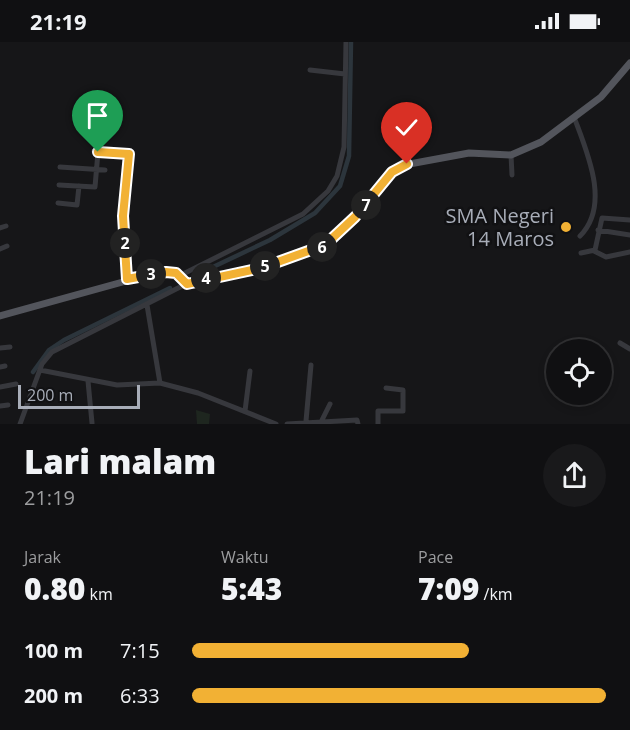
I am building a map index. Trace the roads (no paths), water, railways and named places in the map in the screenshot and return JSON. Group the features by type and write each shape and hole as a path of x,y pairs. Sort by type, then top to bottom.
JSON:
{"main road":[{"path":"0,316 127,279 166,272 178,276 186,284 261,268 325,245 355,217 392,172 404,165 469,153 511,155 544,141 605,94 630,63"}],"street":[{"path":"178,276 303,214 328,191 336,180 344,154 346,42"},
{"path":"310,69 345,74"},
{"path":"574,117 595,193 595,210 580,236"},
{"path":"95,188 96,151 129,154 123,216 127,279"},
{"path":"511,155 512,175"},
{"path":"60,167 105,170"},
{"path":"59,185 104,188"},
{"path":"58,203 77,205 79,186"},
{"path":"594,251 602,218 630,220"},
{"path":"598,230 630,235"},
{"path":"0,249 7,246"},
{"path":"581,254 594,251 602,257 630,252"},
{"path":"20,424 40,370 52,352 186,284"},
{"path":"147,305 160,383"},
{"path":"620,343 630,349"},
{"path":"0,348 10,347"},
{"path":"306,421 311,365"},
{"path":"40,370 121,386 160,383 198,393 276,424"},
{"path":"245,411 250,371"},
{"path":"88,381 92,423"},
{"path":"0,387 16,384"},
{"path":"378,424 378,411 403,411 403,390 386,388"},
{"path":"322,420 330,404"},
{"path":"0,406 8,405"},
{"path":"286,424 322,420 357,420 358,424"}],"waterway":[{"path":"194,276 270,240 315,213 340,186 349,156 351,42"},
{"path":"33,372 49,350 64,340 170,288"}],"place":[{"name":"SMA Negeri 14 Maros","path":"566,227"}]}
